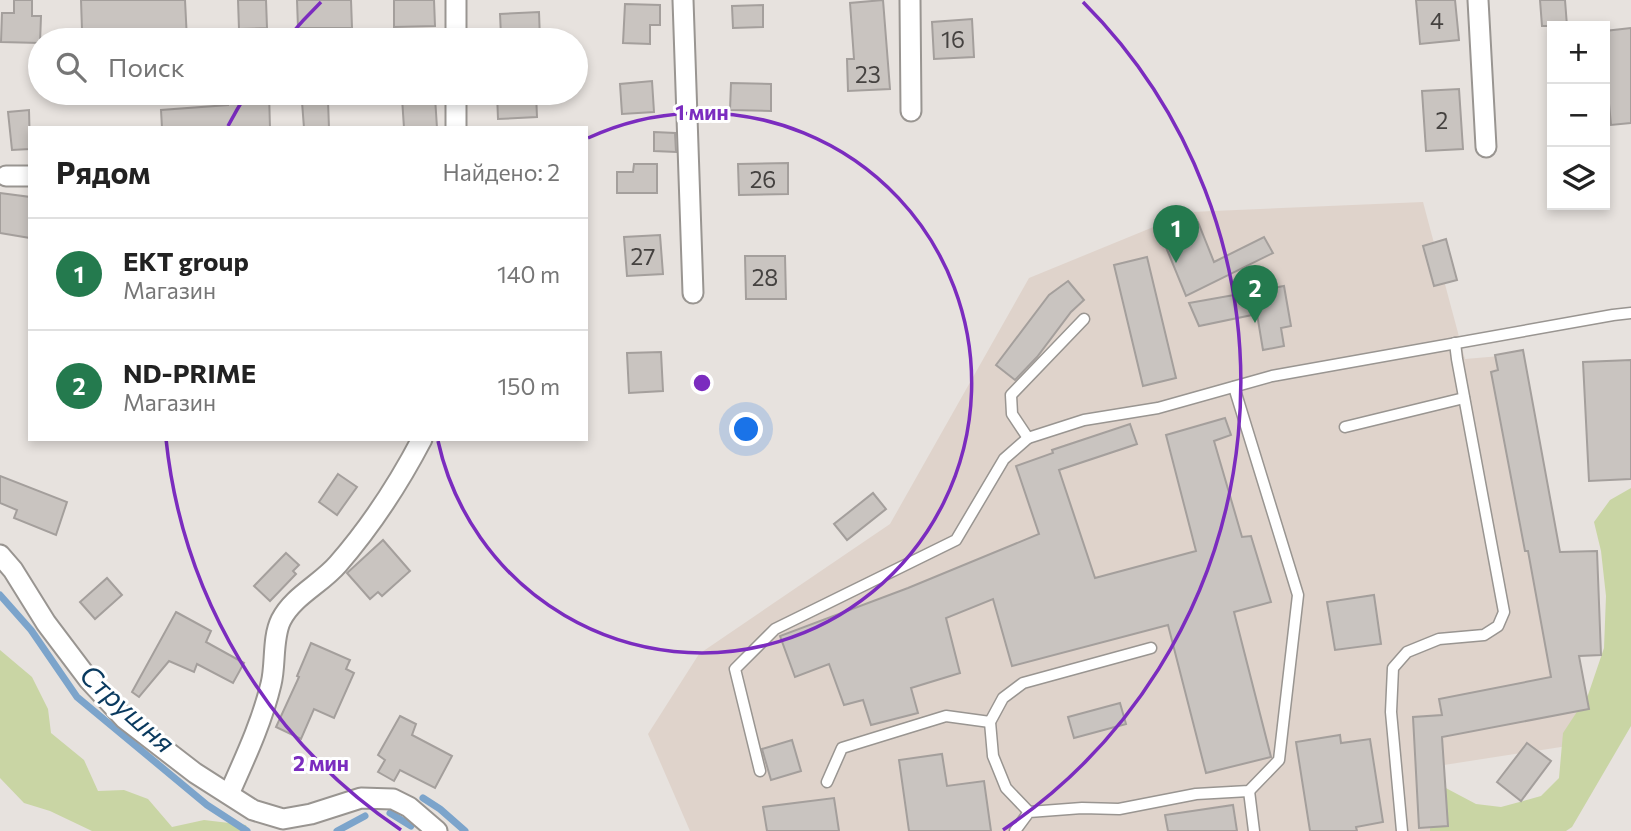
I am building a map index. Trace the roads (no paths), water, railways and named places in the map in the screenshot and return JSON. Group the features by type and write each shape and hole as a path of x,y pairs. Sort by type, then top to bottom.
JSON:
{"street":[{"path":"456,0 456,28"},
{"path":"683,0 693,293"},
{"path":"909,0 911,111"},
{"path":"1478,0 1486,147"},
{"path":"456,105 456,126"},
{"path":"6,176 28,176"},
{"path":"229,794 265,709 273,679 279,623 289,608 337,566 408,466 421,441"},
{"path":"0,555 89,680 125,719 195,773 253,810 283,819 311,814 361,799 393,800 409,807 437,831"}],"lane":[{"path":"760,772 735,669 775,629 956,540 1004,459 1028,438 1084,420 1158,408 1272,376 1631,313"},
{"path":"1028,438 1012,414 1012,395 1084,319"},
{"path":"1402,831 1391,712 1392,668 1407,652 1439,639 1484,635 1498,626 1504,612 1455,343"},
{"path":"1015,831 1029,812 1083,807 1119,809 1196,794 1249,790 1279,760 1298,595 1234,387"},
{"path":"1345,426 1464,398"},
{"path":"1029,812 1006,788 993,756 990,722 1003,698 1023,683 1151,648"},
{"path":"827,782 842,748 946,716 990,722"},
{"path":"1249,790 1254,831"}],"waterway":[{"name":"Струшня","path":"0,595 31,630 77,697 207,805 247,831"},
{"name":"Струшня","path":"423,798 465,831"},
{"name":"Струшня","path":"390,813 411,826"},
{"name":"Струшня","path":"337,831 365,816"}],"place":[{"name":"EKT group","path":"1176,263"},
{"name":"ND-PRIME","path":"1255,323"}]}
